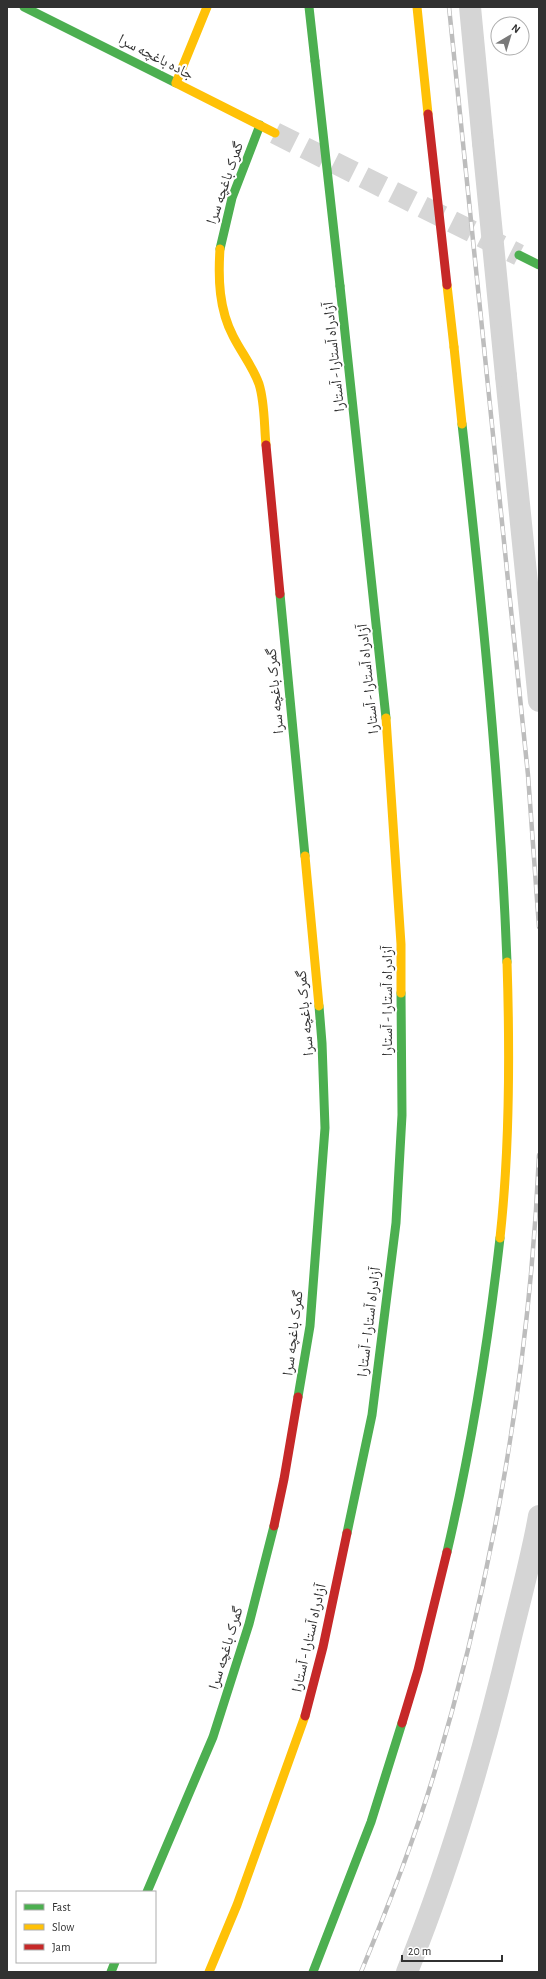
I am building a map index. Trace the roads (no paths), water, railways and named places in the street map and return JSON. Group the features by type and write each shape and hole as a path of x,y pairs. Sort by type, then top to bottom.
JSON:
{"main road":[{"name":"جاده باغچه سرا","path":"24,7 275,132"},
{"path":"176,83 207,7"},
{"name":"آزادراه آستارا - آستارا","path":"209,1972 237,1905 304,1719 323,1647 372,1415 396,1223 402,1115 401,944 386,714 309,7"},
{"path":"313,1972 362,1847 398,1743 418,1675 450,1543 472,1436 496,1275 504,1190 509,1021 506,920 499,787 488,664 417,7"},
{"name":"گمرک باغچه سرا","path":"147,1891 213,1737 249,1624 269,1546 284,1479 310,1326 325,1128 322,1043 261,391 258,379 235,341 228,324 219,290 219,270 224,228 234,195 260,125"},
{"path":"519,255 539,265"}],"street":[{"path":"470,7 539,701"},
{"path":"407,1972 427,1922 466,1809 493,1713 539,1516"}],"tunnel":[{"path":"275,133 519,255"}],"railway":[{"path":"449,7 528,775 539,927"},
{"path":"361,1972 400,1874 434,1774 455,1699 491,1546 506,1468 518,1390 534,1233 539,1155"}]}
